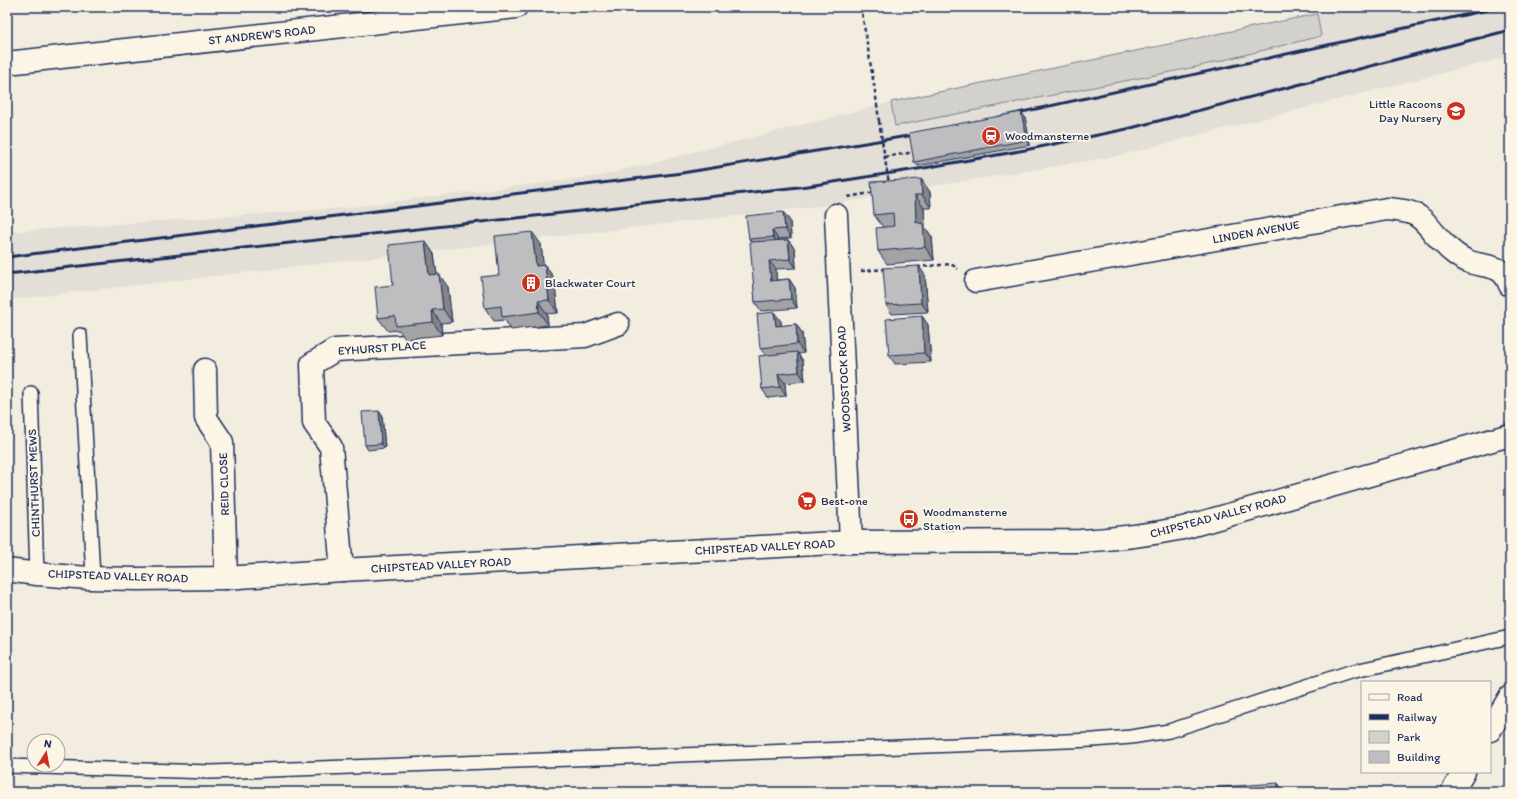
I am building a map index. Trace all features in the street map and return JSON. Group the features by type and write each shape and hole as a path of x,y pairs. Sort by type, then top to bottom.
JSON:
{"street":[{"name":"ST ANDREW'S ROAD","path":"7,63 472,9 516,7"},
{"name":"LINDEN AVENUE","path":"976,281 1387,209 1401,210 1415,214 1426,222 1455,254 1472,263 1497,268 1504,273 1510,284"},
{"name":"WOODSTOCK ROAD","path":"836,215 851,542"},
{"name":"EYHURST PLACE","path":"342,570 331,447 314,423 312,364 335,350 585,336 618,324"},
{"name":"REID CLOSE","path":"205,370 206,418 222,442 226,578"},
{"name":"CHIPSTEAD VALLEY ROAD","path":"7,570 37,574 137,579 226,578 342,570 851,542 1080,541 1150,535 1183,528 1510,435"},
{"path":"1491,728 1510,697"},
{"path":"1452,792 1463,773"}],"lane":[{"path":"80,335 93,577"},
{"name":"CHINTHURST MEWS","path":"31,393 37,574"},
{"path":"7,766 212,772 1094,740 1131,737 1169,731 1350,672 1510,637"}],"path":[{"path":"861,7 890,190"},
{"path":"885,157 914,152"},
{"path":"849,196 876,192"},
{"path":"914,267 951,264 976,281"},
{"path":"839,273 891,269"}],"shaded area":[{"path":"1353,7 1510,7 1510,56 1117,156 880,195 864,199 813,207 7,300 7,232 343,208 599,176 920,95"}],"green space":[{"path":"1317,14 1321,36 1196,67 895,126 891,102"}],"building":[{"path":"1021,112 1027,140 914,162 909,133"},
{"path":"921,179 922,195 915,195 916,222 923,224 925,247 878,251 876,228 894,226 893,213 874,215 871,182"},
{"path":"783,212 785,229 772,230 773,237 749,239 746,216"},
{"name":"Blackwater Court","path":"532,232 536,266 545,265 549,300 538,301 539,312 502,317 501,306 485,308 481,277 499,275 495,236"},
{"path":"788,240 790,259 769,261 771,281 789,279 791,299 755,302 750,242"},
{"path":"425,241 429,275 439,274 443,309 432,310 433,322 396,326 395,316 378,318 375,287 393,285 389,245"},
{"path":"919,266 921,303 886,305 883,268"},
{"path":"774,312 776,326 796,324 797,344 760,348 757,314"},
{"path":"922,316 924,353 889,355 886,319"},
{"path":"797,352 799,372 778,374 780,387 762,389 759,356"},
{"path":"379,411 381,444 365,445 362,412"},
{"path":"1278,783 1278,792 1178,792 1178,790"},
{"path":"1069,790 1069,792 1042,792"}],"railway":[{"path":"1000,117 1501,7"},
{"path":"7,274 808,186 924,168 1025,150 1127,129 1510,30"},
{"path":"7,257 682,173 920,134"}],"place":[{"name":"Little Racoons Day Nursery","path":"1456,111"},
{"name":"Woodmansterne","path":"991,136"},
{"name":"Blackwater Court","path":"531,283"},
{"name":"Best-one","path":"807,501"},
{"name":"Woodmansterne Station","path":"909,519"}]}
